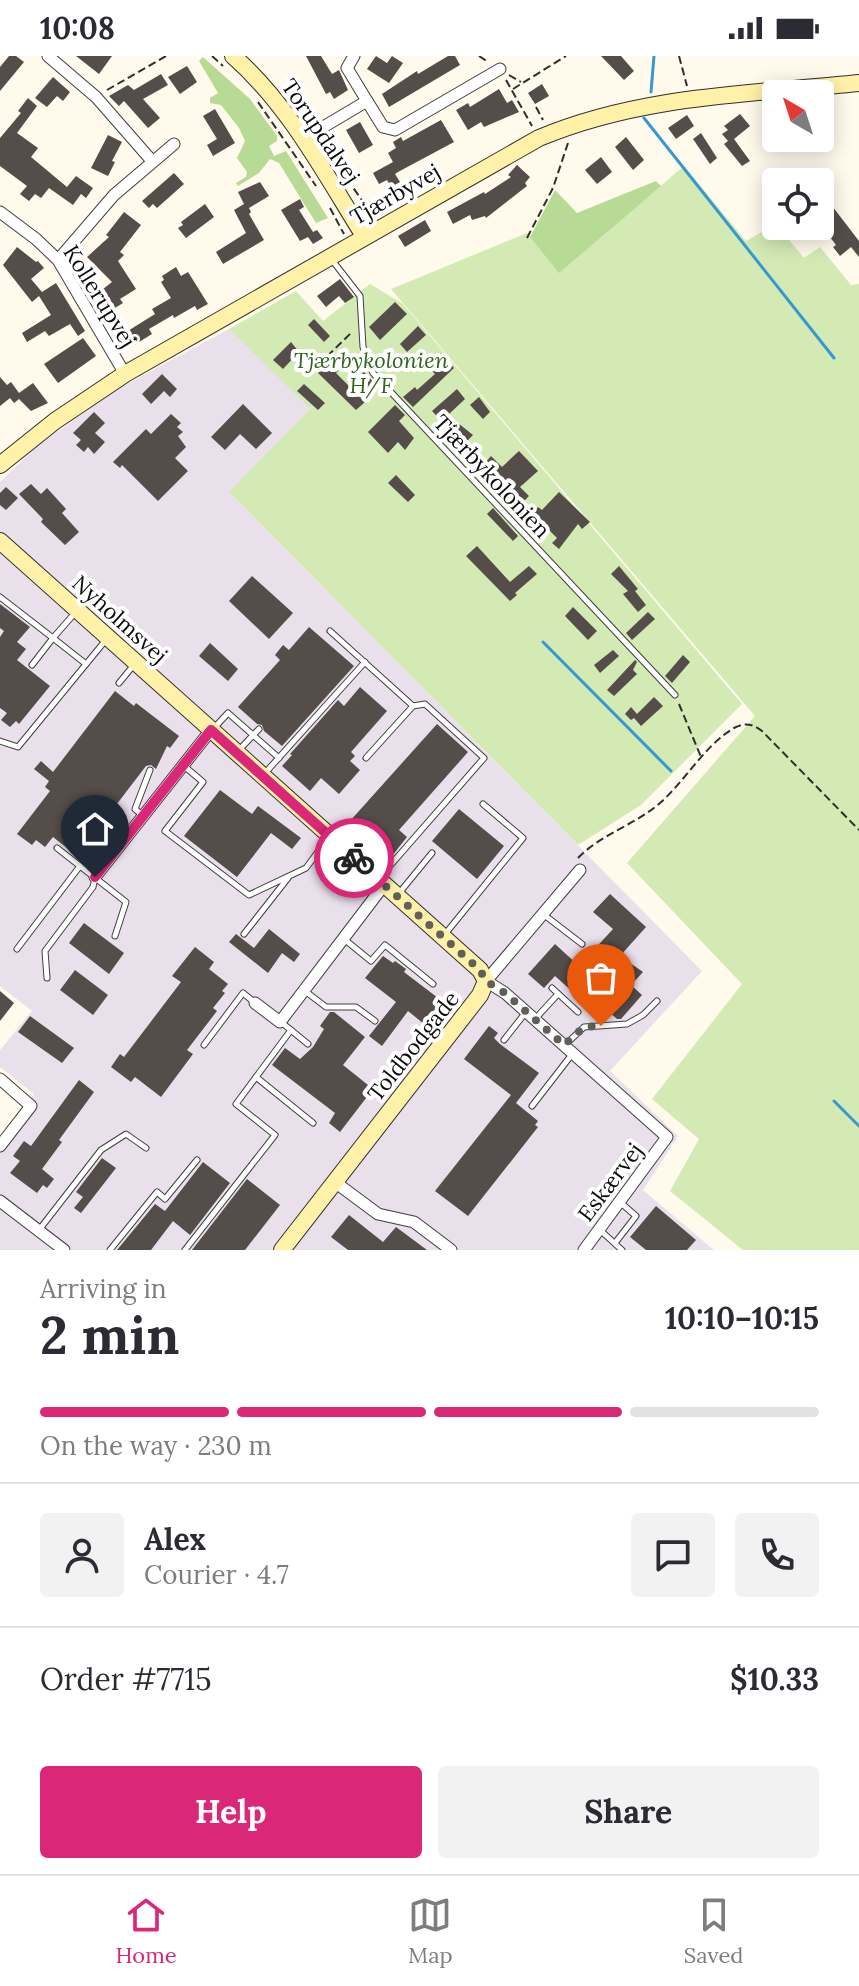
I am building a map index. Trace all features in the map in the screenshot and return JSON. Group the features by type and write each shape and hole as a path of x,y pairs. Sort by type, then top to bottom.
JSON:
{"street":[{"path":"48,56 96,97 152,161"},
{"path":"354,56 347,68 383,127 395,130 500,69"},
{"name":"Torupdalvej","path":"231,64 267,90 303,139 358,240"},
{"name":"Tjærbyvej","path":"0,465 55,421 125,374 551,132 617,112 690,99 859,83"},
{"path":"303,139 367,101"},
{"path":"58,260 114,195 174,144"},
{"name":"Kollerupvej","path":"0,212 58,260 125,374"},
{"name":"Nyholmsvej","path":"0,541 480,970 486,981"},
{"path":"95,877 212,730"},
{"name":"Toldbodgade","path":"282,1250 480,995 486,981 580,870"},
{"path":"255,1003 280,1022 386,887"},
{"name":"Eskærvej","path":"486,981 531,1015 667,1137 584,1250"},
{"path":"0,1079 31,1106 0,1146"},
{"path":"335,1182 378,1214 414,1222 451,1250"},
{"path":"1,1202 60,1249"}],"lane":[{"name":"Tjærbykolonien","path":"329,256 360,296 363,347 373,373 675,695"},
{"path":"0,597 86,664"},
{"path":"32,665 77,610"},
{"path":"330,631 413,706"},
{"path":"0,741 18,747 108,637"},
{"path":"263,776 365,662"},
{"path":"119,683 136,663"},
{"path":"366,758 413,706 425,704 484,758 386,887"},
{"path":"212,730 228,713 279,758"},
{"path":"237,753 259,729"},
{"path":"183,766 203,782 165,831 249,895 306,868 330,836"},
{"path":"143,816 135,809 150,770"},
{"path":"442,937 523,838 483,804"},
{"path":"57,848 126,902 115,936"},
{"path":"386,887 432,853"},
{"path":"17,949 80,866"},
{"path":"244,934 290,875"},
{"path":"47,978 45,951 93,887 95,877"},
{"path":"543,914 582,944"},
{"path":"344,939 371,961 385,945 433,984"},
{"path":"552,988 578,1012"},
{"path":"305,990 326,1007 356,1007 375,1021"},
{"path":"204,1045 243,993 255,1003"},
{"path":"504,1040 558,994"},
{"path":"532,1106 584,1027 627,1024 643,1015 657,1001"},
{"path":"280,1022 308,1044"},
{"path":"185,1250 275,1135 236,1104 291,1030"},
{"path":"256,1077 313,1123"},
{"path":"39,1230 101,1150 126,1134 146,1148"},
{"path":"110,1250 157,1192 165,1199 197,1160"},
{"path":"615,1243 636,1216 620,1202"},
{"path":"599,1230 622,1250"}],"path":[{"path":"96,97 166,56"},
{"path":"212,56 231,64"},
{"path":"479,56 522,83"},
{"path":"511,90 566,56"},
{"path":"679,56 690,99"},
{"path":"500,69 511,90 551,132 569,140 553,188 527,238"},
{"path":"257,101 321,192"},
{"path":"536,107 551,132"},
{"path":"327,204 358,240"},
{"path":"310,373 361,324"},
{"path":"675,695 701,758"},
{"path":"580,870 578,858 594,842 660,804 719,739 737,726 754,725 859,830"}],"shaded area":[{"path":"229,329 310,409 230,493 702,971 610,1071 678,1136 643,1190 714,1250 0,1250 0,1137 34,1094 0,1067 0,1050 32,1011 0,986 0,482 36,447 118,389"}],"green space":[{"path":"203,57 250,99 277,136 277,141 269,146 274,156 286,151 328,218 316,223 279,163 270,159 259,173 238,186 236,183 246,177 247,172 237,158 245,141 221,105 210,103 210,98 218,93 199,61"},
{"path":"684,166 746,241 762,232 762,240 789,240 804,258 820,247 851,285 859,284 859,1250 743,1250 670,1191 699,1139 652,1099 742,984 627,863 755,716 391,289 527,233 559,272"},
{"path":"656,181 661,186 559,273 530,237 555,190 577,213"},
{"name":"Tjærbykolonien H/F","path":"370,284 403,304 742,704 641,805 578,845 229,492 310,409 229,329 296,291 323,321"}],"building":[{"path":"9,56 16,56 24,62 0,91 0,67"},
{"path":"76,56 112,56 99,74"},
{"path":"306,56 321,56 332,74 339,70 348,90 334,99 330,92 326,94"},
{"path":"376,56 387,63 392,56 403,63 389,83 367,69"},
{"path":"448,56 455,56 460,65 389,107 382,94 417,71 418,74"},
{"path":"601,56 621,56 634,71 624,80"},
{"path":"187,66 197,82 180,94 168,77"},
{"path":"161,74 168,85 143,99 160,118 148,128 124,101 119,106 109,96 128,85 134,90"},
{"path":"53,77 70,92 63,101 57,96 47,107 35,98"},
{"path":"542,84 549,96 535,104 528,93"},
{"path":"499,89 507,103 512,100 519,112 484,127 481,122 468,130 456,110 468,103 470,107"},
{"path":"28,98 37,106 17,133 38,148 31,157 67,187 76,176 93,188 86,198 81,194 73,205 49,188 41,198 35,194 29,201 20,194 27,186 0,166 0,138 21,113 18,111"},
{"path":"215,109 235,143 213,156 207,145 217,139 203,116"},
{"path":"740,114 750,126 734,139 750,161 742,166 724,144 728,141 722,134 728,130 724,126"},
{"path":"687,115 694,126 676,139 668,128"},
{"path":"441,120 454,142 395,174 400,182 391,187 387,180 379,184 373,173 393,162 388,153 396,148 393,142 401,137 403,141"},
{"path":"360,122 373,145 359,153 346,130"},
{"path":"701,133 717,158 710,164 693,139"},
{"path":"108,135 122,142 108,176 91,168"},
{"path":"626,137 644,160 633,170 615,147"},
{"path":"601,157 612,172 597,184 585,170"},
{"path":"517,165 530,177 525,183 527,186 486,218 472,220 470,215 453,224 447,212 485,194 511,177 508,175"},
{"path":"174,173 184,184 157,208 153,204 149,208 142,201"},
{"path":"260,182 269,196 249,208 249,214 264,240 223,264 216,252 246,233 234,210 244,204 238,192"},
{"path":"300,199 304,207 299,210 313,232 317,230 323,238 313,244 308,237 300,241 281,210"},
{"path":"205,204 214,217 186,238 178,228 183,225 181,222"},
{"path":"834,208 859,241 859,257 851,247 840,256 833,247 836,245 832,240"},
{"path":"124,212 141,225 120,252 124,255 118,261 136,289 120,299 123,303 115,308 103,289 112,282 87,257 109,237 106,235"},
{"path":"425,220 431,231 405,247 398,236"},
{"path":"17,247 44,268 31,279 42,292 56,283 85,331 78,336 70,324 49,336 45,331 27,342 22,333 51,315 39,296 32,302 3,265"},
{"path":"176,267 181,276 188,272 208,304 197,310 195,306 174,318 173,315 149,329 152,334 131,347 123,334 155,314 152,309 171,298 161,282 164,280 162,276"},
{"path":"340,279 354,297 345,303 339,296 326,307 317,296"},
{"path":"395,302 407,314 380,340 369,327"},
{"path":"314,319 330,336 324,342 308,325"},
{"path":"418,326 426,335 407,352 400,344"},
{"path":"83,338 96,356 58,383 44,364"},
{"path":"291,342 299,352 283,369 273,360"},
{"path":"343,351 350,359 336,373 349,386 364,372 375,384 360,397 365,402 356,410 318,373"},
{"path":"441,353 454,368 413,407 403,397 415,387 417,390 435,374 427,366"},
{"path":"162,374 177,389 170,397 164,391 151,404 142,394"},
{"path":"0,377 7,385 11,382 19,393 33,383 48,403 31,411 19,399 14,403 10,398 0,406"},
{"path":"304,384 325,403 318,410 297,391"},
{"path":"457,389 465,399 448,415 473,435 461,447 432,411"},
{"path":"479,397 490,412 483,419 470,405"},
{"path":"243,404 272,433 256,449 240,434 225,450 211,437"},
{"path":"395,405 405,415 399,421 414,438 405,450 398,442 388,453 368,432"},
{"path":"94,412 105,423 95,433 105,442 94,454 88,447 84,452 76,445 81,440 73,433"},
{"path":"171,414 181,423 177,427 183,432 178,436 186,447 175,458 188,471 158,501 122,465 120,468 113,462 146,429 151,434"},
{"path":"519,451 538,471 520,487 529,496 523,502 485,463 491,456 502,467"},
{"path":"396,475 415,495 408,502 388,483"},
{"path":"31,484 41,494 47,488 66,509 62,513 79,532 65,545 41,522 43,519 19,494"},
{"path":"6,487 18,498 6,510 0,505 0,493"},
{"path":"559,492 590,522 582,529 578,524 559,549 552,543 557,538 532,513 538,507 542,510"},
{"path":"493,508 518,536 513,541 487,514"},
{"path":"477,546 510,582 529,566 537,574 510,601 466,556"},
{"path":"619,566 638,589 635,591 646,605 638,612 623,594 628,591 611,574"},
{"path":"252,576 293,613 269,639 229,601"},
{"path":"0,604 30,627 17,642 26,649 17,660 50,686 19,724 16,721 10,727 1,720 7,713 0,708 0,637 4,631 0,628"},
{"path":"573,607 597,631 588,640 565,616"},
{"path":"648,612 655,619 632,640 626,633"},
{"path":"309,627 354,666 282,746 264,731 262,725 238,707 280,660 275,655 283,645 289,650"},
{"path":"210,643 238,669 228,681 199,656"},
{"path":"613,650 619,656 600,673 594,665"},
{"path":"683,655 690,662 672,683 665,676"},
{"path":"635,660 633,670 637,674 614,696 607,690"},
{"path":"360,687 387,711 351,752 355,756 350,761 360,770 339,794 321,778 310,791 282,766 338,700 344,706"},
{"path":"115,691 179,736 170,748 167,746 156,769 146,766 77,856 53,837 45,847 36,840 32,845 17,834 50,791 45,787 49,781 34,769 41,761 53,772"},
{"path":"654,697 663,706 641,726 625,714 631,707 637,714"},
{"path":"437,724 468,752 399,830 407,837 391,857 350,821"},
{"path":"220,790 252,814 258,806 301,838 292,849 271,833 237,877 184,836"},
{"path":"459,809 504,846 477,879 432,841"},
{"path":"610,894 646,927 620,956 643,972 631,985 642,995 621,1019 617,1019 590,995 584,1002 555,976 544,988 528,974 555,944 579,966 613,929 593,912"},
{"path":"84,923 124,953 109,974 69,943"},
{"path":"269,929 300,954 294,962 282,953 268,973 229,942 236,934 254,948"},
{"path":"195,947 214,962 209,969 228,984 213,1008 217,1011 187,1050 193,1054 161,1097 135,1077 131,1082 111,1067 120,1054 124,1057 181,982 172,976"},
{"path":"383,956 406,969 404,972 442,1001 424,1024 408,1011 382,1046 369,1036 396,1002 365,978"},
{"path":"75,970 108,995 93,1015 60,990"},
{"path":"0,991 14,1003 0,1021"},
{"path":"330,1012 365,1037 343,1065 373,1089 340,1132 329,1123 335,1113 272,1065 285,1048 300,1059 313,1047 324,1029 320,1026"},
{"path":"30,1016 74,1048 62,1063 18,1032"},
{"path":"489,1026 498,1033 494,1038 500,1044 539,1073 516,1103 538,1121 535,1125 538,1127 468,1216 435,1191 511,1095 464,1059"},
{"path":"79,1080 94,1092 42,1169 54,1179 47,1188 43,1185 37,1193 10,1173 20,1161 13,1156 24,1141 31,1146"},
{"path":"102,1158 116,1168 81,1213 74,1208 83,1197 76,1192"},
{"path":"203,1162 230,1183 190,1235 173,1221 151,1250 117,1250 155,1204 165,1211"},
{"path":"247,1179 280,1205 245,1250 192,1250"},
{"path":"656,1206 696,1240 687,1250 646,1250 630,1237"},
{"path":"349,1215 383,1242 396,1227 427,1250 348,1250 331,1237"}],"waterway":[{"path":"651,92 654,56"},
{"path":"644,118 834,358"},
{"path":"543,642 671,771"},
{"path":"834,1101 859,1126"}],"way so far":[{"path":"354,858 480,970 486,981 505,993 564,1045 584,1027 601,1026"}],"route":[{"path":"95,877 211,730 354,858"}]}
